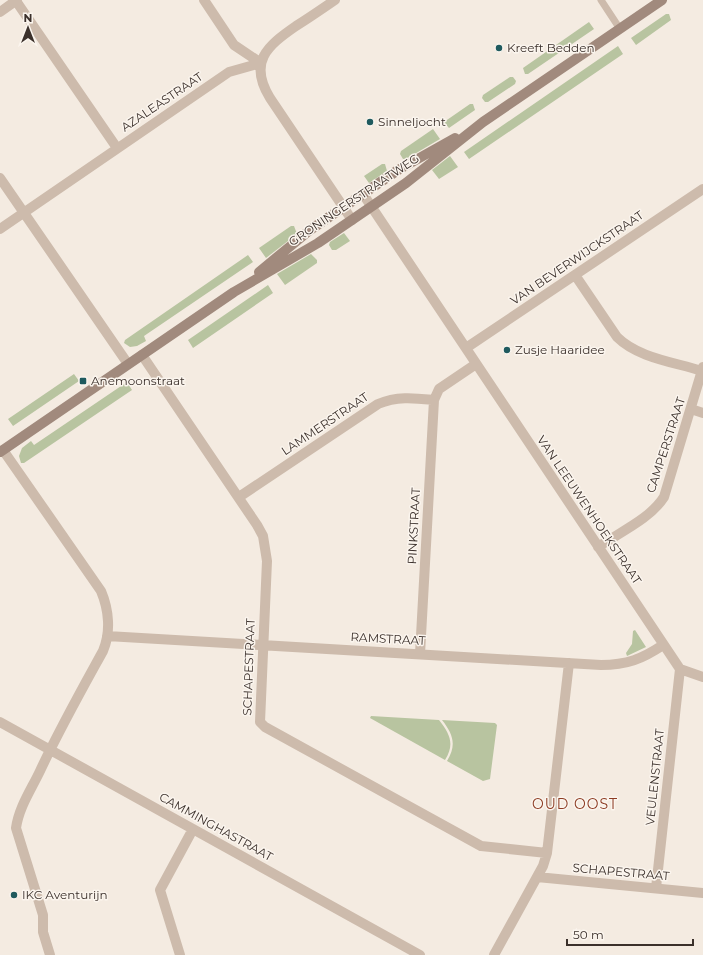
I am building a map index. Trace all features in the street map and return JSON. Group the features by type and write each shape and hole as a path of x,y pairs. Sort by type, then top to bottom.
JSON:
{"main road":[{"name":"GRONINGERSTRAATWEG","path":"1,451 234,292 318,243 352,220 406,183 483,122 662,0"},
{"name":"GRONINGERSTRAATWEG","path":"234,292 310,230 398,170 483,122"}],"street":[{"path":"0,12 17,0 117,148"},
{"path":"204,0 234,45 261,63"},
{"path":"335,0 279,38 267,50 261,63 260,78 264,89 352,220"},
{"name":"AZALEASTRAAT","path":"0,229 228,72 261,63"},
{"path":"0,178 128,364"},
{"name":"VAN BEVERWIJCKSTRAAT","path":"466,348 703,189"},
{"name":"VAN LEEUWENHOEKSTRAAT","path":"363,194 680,669"},
{"path":"575,275 617,337 625,345 640,353 702,369"},
{"name":"SCHAPESTRAAT","path":"142,355 239,497 257,525 266,547 267,561 262,645 260,722 265,727 481,846 547,853"},
{"path":"434,400 439,389 476,364"},
{"name":"CAMPERSTRAAT","path":"598,547 659,505 669,483 702,369"},
{"name":"LAMMERSTRAAT","path":"239,497 378,404 390,399 402,398 434,400"},
{"name":"PINKSTRAAT","path":"420,654 434,400"},
{"path":"691,409 703,413"},
{"path":"1,451 100,591 107,610 107,636 103,651 49,750 18,813 16,828 43,915 44,932 50,955"},
{"name":"RAMSTRAAT","path":"107,636 620,665 634,662 663,645"},
{"path":"494,955 543,866 547,853 569,663"},
{"path":"680,669 703,677"},
{"name":"VEULENSTRAAT","path":"656,888 680,669"},
{"name":"CAMMINGHASTRAAT","path":"0,722 420,955"},
{"path":"180,955 160,890 193,829"},
{"name":"SCHAPESTRAAT","path":"536,877 703,893"}],"lane":[{"path":"601,0 620,29"}],"green space":[{"path":"666,14 669,14 671,20 636,45 631,38"},
{"path":"589,22 594,29 528,74 525,74 523,68"},
{"path":"618,46 623,54 469,159 464,152"},
{"path":"510,77 513,77 516,81 515,84 488,102 485,102 482,98 483,95"},
{"path":"470,104 473,104 475,110 449,128 444,122"},
{"path":"433,129 440,139 406,159 403,159 400,154 401,151"},
{"path":"450,156 458,167 439,179 432,170"},
{"path":"382,164 385,164 387,171 369,183 364,176"},
{"path":"291,226 294,226 297,234 266,258 259,248"},
{"path":"344,233 350,241 336,250 332,250 329,245 330,242"},
{"path":"311,254 317,260 317,263 285,285 277,274"},
{"path":"248,255 253,262 144,336 146,341 137,346 130,347 124,343 125,340"},
{"path":"268,285 273,293 193,348 188,340"},
{"path":"74,374 79,381 13,426 8,419"},
{"path":"127,382 132,390 24,463 21,463 19,456 22,448 31,441 34,445"},
{"path":"635,630 646,647 627,656 626,653 632,644 633,631"},
{"path":"371,716 439,720 450,739 450,749 445,760 370,718"},
{"path":"442,720 495,723 497,725 490,779 483,781 447,761 453,745 449,730"}],"place":[{"name":"Kreeft Bedden","path":"499,48"},
{"name":"Sinneljocht","path":"370,122"},
{"name":"Zusje Haaridee","path":"507,350"},
{"name":"Anemoonstraat","path":"83,381"},
{"name":"IKC Aventurijn","path":"14,895"}],"district":[{"name":"OUD OOST","path":"575,804"}]}
